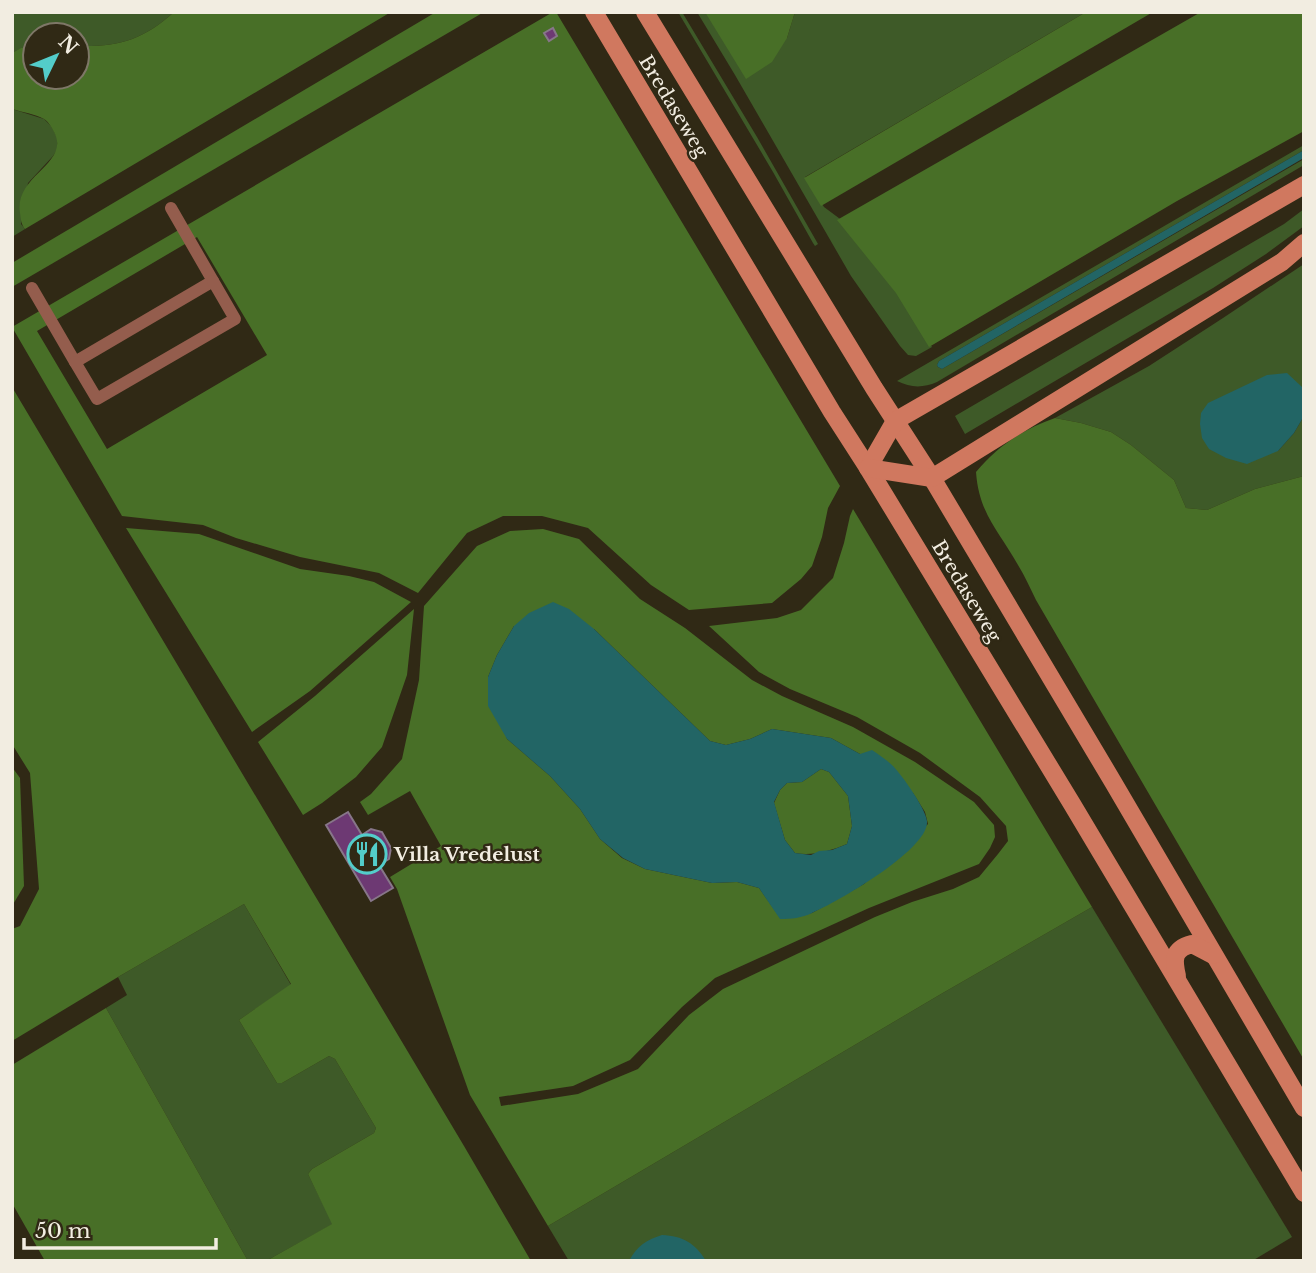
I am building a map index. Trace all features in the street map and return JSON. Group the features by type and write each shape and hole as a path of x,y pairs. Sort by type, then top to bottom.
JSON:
{"main road":[{"name":"Bredaseweg","path":"594,12 832,412 1178,979 1304,1193"},
{"name":"Bredaseweg","path":"645,12 932,478 1100,758 1304,1108"},
{"path":"1304,185 895,421 868,468 932,478 1282,262 1304,243"},
{"path":"1178,979 1174,965 1176,955 1183,946 1192,944 1215,957"}],"lane":[{"path":"32,288 97,399 109,393 235,319 171,208"},
{"path":"75,362 213,281"}],"green space":[{"path":"12,12 174,12 141,35 106,45 91,46 91,21 21,21 21,48 12,53"},
{"path":"174,12 391,12 25,229 20,213 20,200 25,189 55,153 57,143 46,120 12,109 12,53 21,48 21,91 91,91 91,46 130,40 163,22"},
{"path":"436,12 484,12 12,287 12,263"},
{"path":"556,12 840,486 828,508 812,566 772,603 689,610 651,585 588,528 542,516 503,516 467,533 418,593 379,573 300,557 203,525 122,516 12,327","holes":["197,237 267,355 107,449 37,331"]},
{"path":"678,12 682,12 757,137 818,244 815,246 773,172"},
{"path":"697,12 705,12 787,38 795,12 1086,12 805,177 824,207 863,236 932,347 916,356 908,355 900,346 851,276"},
{"path":"705,12 795,12 787,38 772,62 746,79"},
{"path":"1086,12 1153,12 821,206 804,178"},
{"path":"1201,12 1304,12 1304,131 1177,201 929,347 896,293 837,220"},
{"path":"12,109 44,119 57,137 57,150 28,183 21,224 25,229 12,237"},
{"path":"1304,145 1304,150 939,361 938,367 942,369 1304,159 1304,165 937,382 917,386 897,381"},
{"path":"1304,209 1304,226 1266,254 965,434 955,416 1284,224"},
{"path":"1304,264 1304,393 1302,387 1278,451 1294,433 1304,416 1304,476 1255,489 1207,510 1186,508 1174,480 1131,445 1111,432 1055,418 1149,366"},
{"path":"12,387 531,1261 266,1261 332,1224 308,1174 312,1169 374,1133 376,1128 335,1059 329,1056 282,1083 277,1083 239,1020 291,984 244,904 12,1041 12,929 20,926 39,889 30,773 12,744"},
{"path":"1055,418 1111,432 1131,445 1174,480 1186,508 1207,510 1255,489 1304,476 1304,1060 1036,600 1021,569 991,522 981,499 976,472 984,463 1012,439"},
{"path":"853,509 1092,907 548,1226 470,1095 397,889 390,877 441,846 410,791 368,815 360,802 371,794 402,759 419,680 424,606 477,546 510,531 543,529 579,539 640,599 685,628 752,680 853,727 915,762 974,802 994,825 995,837 979,864 869,908 715,978 630,1060 573,1086 499,1097 501,1106 578,1094 638,1069 689,1015 723,989 875,917 979,877 1008,841 1006,826 980,797 920,753 857,717 790,689 759,672 709,626 777,618 801,610 833,578","holes":["514,626 594,629 710,741 726,745 750,739 772,729 831,738 860,754 913,793 925,812 928,824 864,884 812,913 781,919 759,888 737,882 712,883 645,869 622,858 600,839 580,809 550,776 507,739 488,677"]},
{"path":"126,528 199,534 300,569 374,582 411,602 310,691 252,732"},
{"path":"414,609 407,675 382,747 356,777 303,815 258,742"},
{"path":"12,767 20,778 24,886 12,906"},
{"path":"821,769 829,772 848,796 852,826 847,844 821,852 795,853 785,840 774,803 787,783 802,782"},
{"path":"244,904 291,985 239,1020 277,1083 282,1083 329,1056 335,1059 376,1128 374,1133 312,1169 308,1174 333,1224 266,1261 248,1261 106,1008 127,995 118,977"},
{"path":"1092,907 1292,1237 1252,1261 569,1261 548,1226"},
{"path":"106,1008 248,1261 45,1261 12,1203 12,1065"}],"water":[{"path":"1304,150 1304,159 942,369 938,367 939,361"},
{"path":"1287,373 1302,387 1304,416 1294,433 1278,451 1247,464 1226,458 1209,449 1202,438 1200,424 1201,413 1208,403 1267,375"},
{"path":"553,602 569,609 594,629 710,741 726,745 750,739 772,729 831,738 860,754 872,750 893,766 913,792 926,816 924,833 898,860 860,887 808,915 788,919 780,919 759,888 737,882 712,883 645,869 623,858 600,839 580,809 550,776 507,739 488,706 488,677 497,655 514,626 529,613","holes":["821,769 829,772 848,796 852,826 847,844 811,855 795,853 785,840 774,802 787,783 802,782"]},
{"path":"662,1235 688,1242 706,1261 629,1261 642,1244"}],"building":[{"path":"553,28 557,36 549,41 544,33"},
{"name":"Villa Vredelust","path":"348,812 362,835 371,829 382,832 391,848 389,859 379,865 393,888 371,901 326,825"}],"place":[{"name":"Villa Vredelust","path":"367,854"}]}
